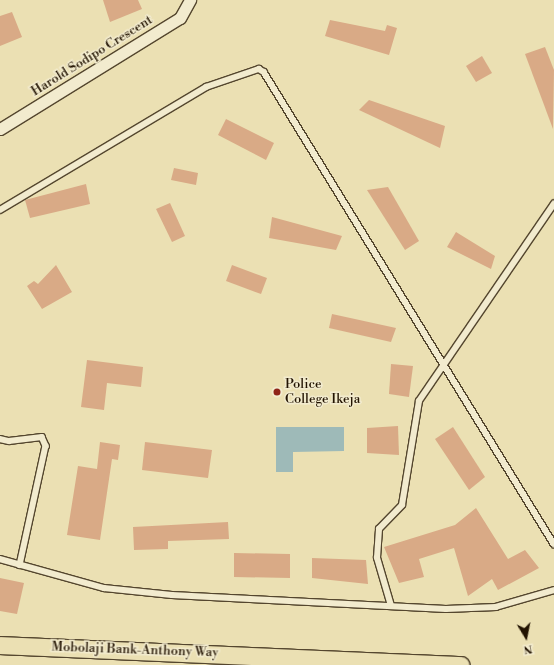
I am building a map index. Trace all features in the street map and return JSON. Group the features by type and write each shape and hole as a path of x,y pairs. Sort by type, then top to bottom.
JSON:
{"main road":[{"name":"Mobolaji Bank-Anthony Way","path":"0,645 461,665"}],"street":[{"name":"Harold Sodipo Crescent","path":"0,129 180,18 190,0"}],"lane":[{"path":"0,210 206,87 259,69 264,72 554,544"},
{"path":"391,606 377,558 379,529 402,505 419,401 442,363 554,204"},
{"path":"0,439 9,441 42,437 46,446 20,566"},
{"path":"0,559 20,566 104,588 391,606 496,607 554,590"}],"water":[{"path":"276,427 344,427 344,451 293,452 293,472 276,472"}],"building":[{"path":"103,0 138,0 142,9 110,22"},
{"path":"12,12 22,37 0,46 0,16"},
{"path":"330,20 385,31 387,25 397,28 389,55 325,36"},
{"path":"545,47 554,70 553,129 525,54"},
{"path":"482,56 492,73 476,82 466,66"},
{"path":"369,100 445,126 440,148 359,110"},
{"path":"226,119 274,143 266,160 218,135"},
{"path":"174,168 198,173 196,185 171,180"},
{"path":"86,184 90,204 30,218 25,200"},
{"path":"388,187 419,241 405,250 367,190"},
{"path":"170,203 185,236 172,242 156,209"},
{"path":"272,217 342,236 336,250 269,238"},
{"path":"456,232 495,256 491,269 447,247"},
{"path":"56,265 72,292 42,309 27,286 34,281 38,284"},
{"path":"232,265 267,278 261,294 226,281"},
{"path":"332,314 396,328 391,342 329,328"},
{"path":"87,360 143,367 141,387 107,383 104,410 81,407"},
{"path":"391,364 413,366 409,397 389,394"},
{"path":"398,426 399,455 367,453 367,428"},
{"path":"453,427 485,477 469,490 435,439"},
{"path":"100,442 120,445 118,460 112,459 100,540 67,535 78,466 97,469"},
{"path":"145,442 212,450 208,478 142,470"},
{"path":"476,508 508,559 525,550 539,568 498,590 492,579 468,596 454,548 419,559 424,577 399,583 384,547 455,525"},
{"path":"228,522 229,539 168,541 168,549 134,550 133,527"},
{"path":"234,553 290,554 290,578 234,577"},
{"path":"312,558 366,560 368,584 312,578"},
{"path":"0,578 24,583 17,614 0,611"}],"place":[{"name":"Police College Ikeja","path":"277,392"}]}
